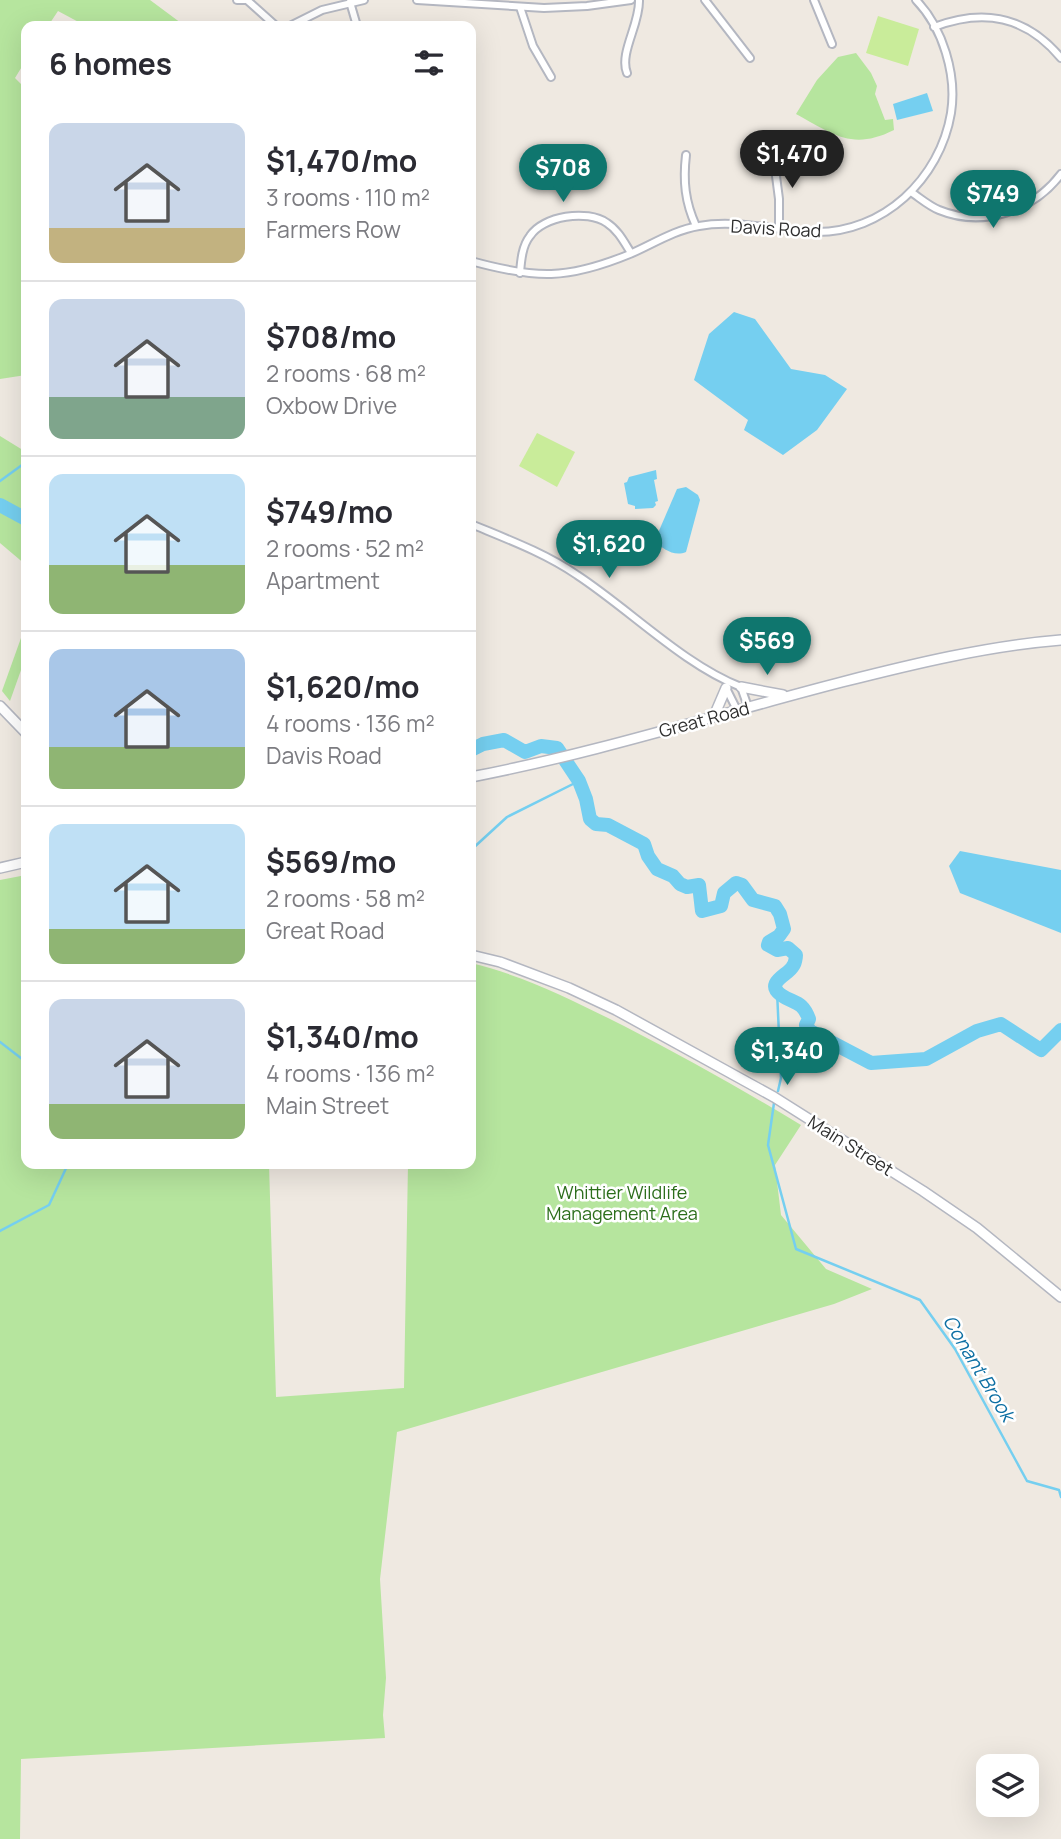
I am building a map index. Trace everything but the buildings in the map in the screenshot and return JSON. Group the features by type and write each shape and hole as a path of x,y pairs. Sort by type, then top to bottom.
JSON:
{"main road":[{"name":"Great Road","path":"476,776 571,756 899,667 1061,640"},
{"path":"715,716 724,684"},
{"path":"741,687 788,696"},
{"path":"0,706 21,728"},
{"path":"0,868 21,863"},
{"name":"Main Street","path":"476,956 509,965 592,999 774,1097 977,1228 1061,1297"}],"street":[{"path":"237,0 246,0 270,21"},
{"path":"300,21 322,10 364,0"},
{"path":"417,0 520,7 631,0"},
{"path":"627,73 624,60 638,18 639,0"},
{"path":"705,0 750,58"},
{"path":"814,0 832,44"},
{"name":"Davis Road","path":"476,262 520,273 571,274 696,226 707,224 818,232 844,229 878,216 911,192 931,166 943,143 952,107 948,64 934,27 916,0"},
{"path":"347,2 355,21"},
{"path":"520,7 533,46 551,77"},
{"path":"934,27 966,17 1003,19 1040,37 1061,58"},
{"path":"773,153 779,199 779,228"},
{"path":"687,155 685,195 696,226"},
{"path":"911,192 932,206 951,214 992,216 1021,208 1037,199 1061,174"},
{"path":"520,273 523,253 531,234 548,222 564,218 597,218 607,223 631,253"},
{"path":"476,526 529,548 575,573 724,684 741,687 748,707"},
{"path":"724,684 737,710"}],"green space":[{"path":"0,0 150,0 178,21 77,21 58,11 51,21 21,21 21,68 15,78 21,84 21,376 0,379"},
{"path":"878,16 919,29 908,66 866,53"},
{"path":"856,53 877,86 875,94 885,120 893,119 894,130 866,139 843,137 796,114 817,80 838,57"},
{"path":"537,433 575,452 557,487 519,466"},
{"path":"0,436 21,449 21,561 0,543"},
{"path":"21,638 21,670 10,701 2,691"},
{"name":"Whittier Wildlife Management Area","path":"21,876 21,1169 269,1169 276,1397 404,1388 408,1169 476,1169 476,964 530,982 587,1007 801,1125 775,1165 781,1215 826,1269 872,1289 834,1304 397,1432 380,1579 386,1678 383,1715 385,1738 21,1759 20,1839 0,1839 0,880"}],"water":[{"path":"927,93 933,111 897,120 893,104"},
{"path":"734,312 755,319 791,369 825,375 847,389 817,430 783,455 744,430 748,420 694,380 709,334"},
{"path":"656,470 656,505 653,508 635,509 635,506 628,504 624,483 629,477"},
{"path":"686,487 698,495 700,500 686,552 677,554 665,549 655,540 677,489"},
{"path":"960,851 1061,870 1061,933 960,893 949,866"}],"waterway":[{"path":"0,481 21,466"},
{"path":"0,505 21,516"},
{"path":"476,748 504,740 525,752 541,746 557,748 579,781 590,819 596,824 608,825 644,844 657,869 673,876 680,884 687,887 699,885 702,911 721,906 724,893 736,883 742,885 753,900 775,906 784,929 768,945 777,950 788,948 796,955 794,965 776,982 776,990 804,1008 809,1019 806,1025 810,1031 871,1063 926,1059 977,1031 1001,1024 1041,1050 1061,1030"},
{"path":"476,845 507,817 579,781"},
{"name":"Conant Brook","path":"777,991 781,1078 778,1091"},
{"path":"0,1042 21,1058"},
{"name":"Conant Brook","path":"774,1103 768,1145 796,1249 920,1300 955,1349 1027,1481 1059,1490 1061,1497"},
{"path":"0,1231 49,1205 66,1169"}]}
